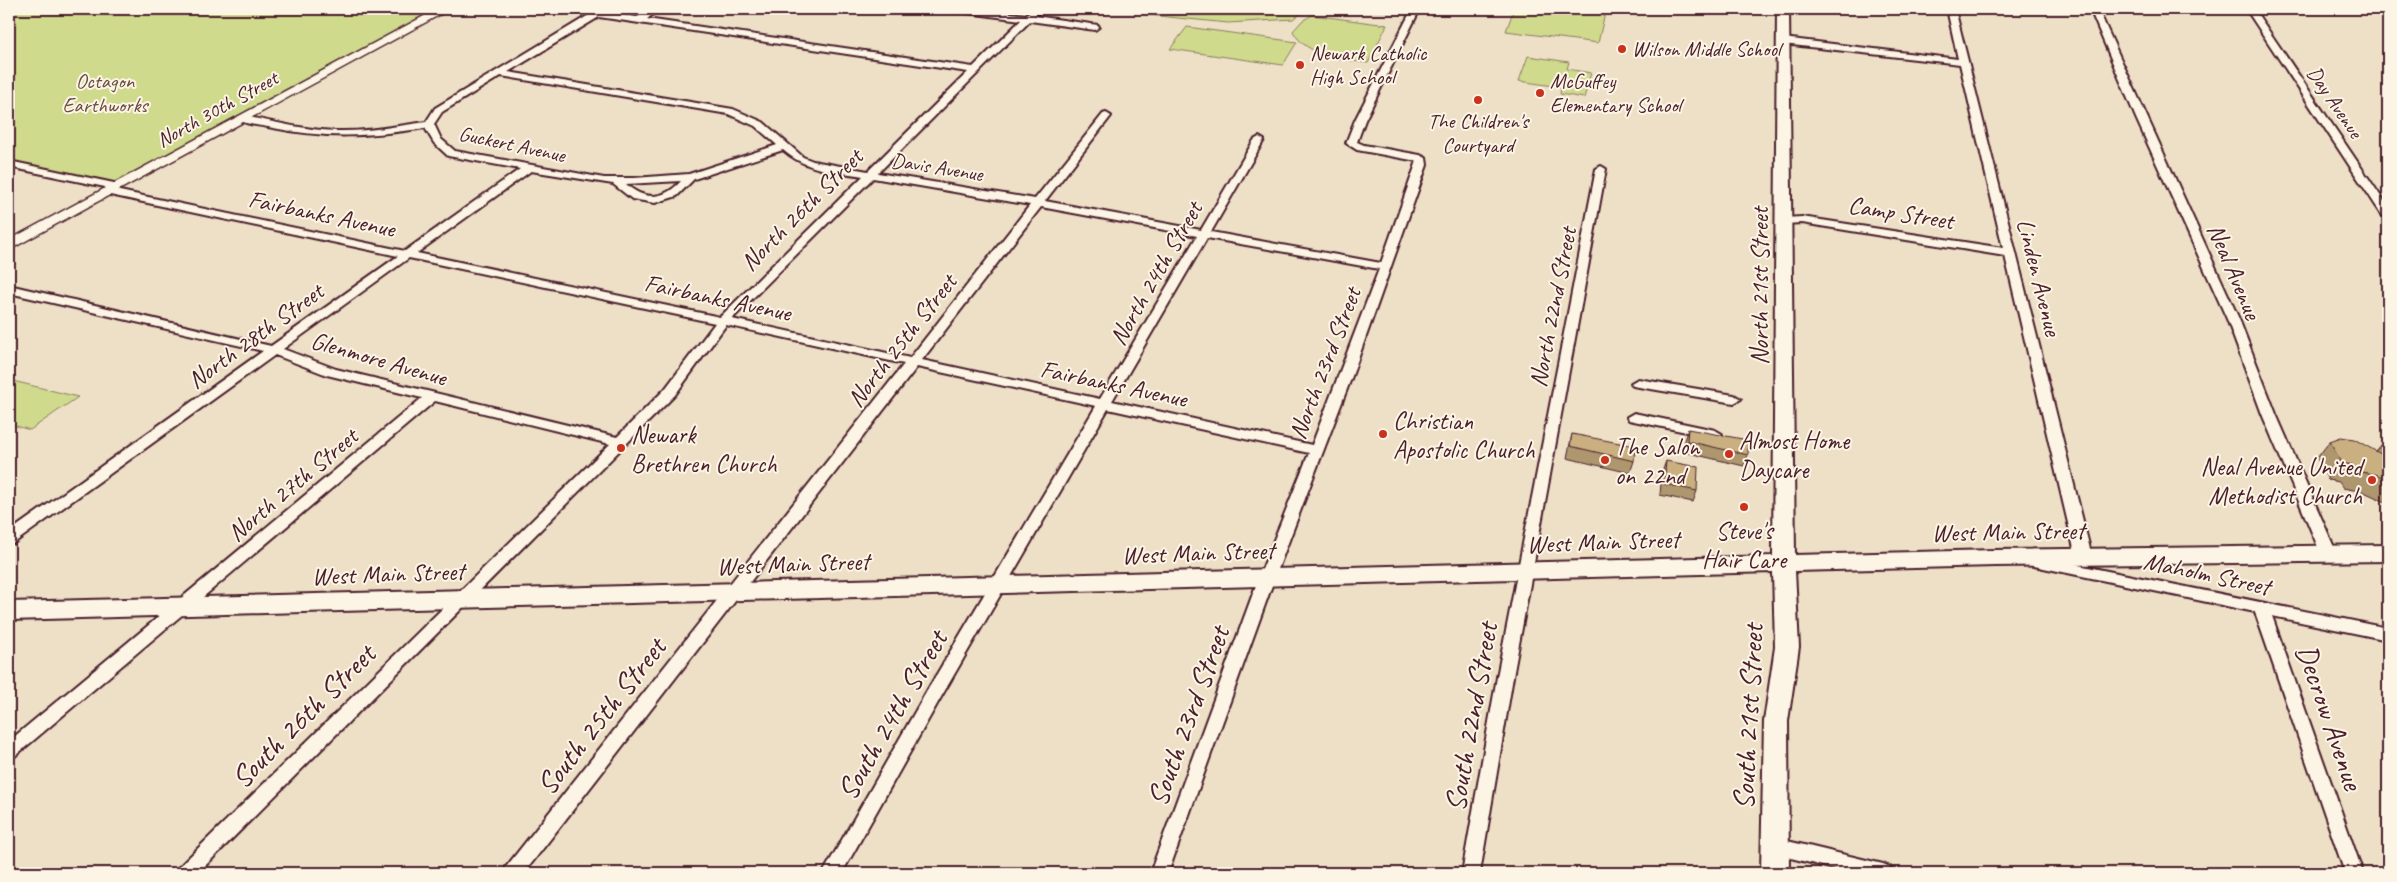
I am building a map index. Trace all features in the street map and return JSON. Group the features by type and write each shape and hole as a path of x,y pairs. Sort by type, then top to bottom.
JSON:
{"main road":[{"name":"North 21st Street","path":"1783,9 1784,564"},
{"name":"West Main Street","path":"9,611 2016,558 2388,553"},
{"name":"South 21st Street","path":"1775,873 1776,722 1787,647 1784,564"}],"street":[{"name":"North 30th Street","path":"9,246 445,9"},
{"path":"564,9 975,70"},
{"path":"639,20 656,9"},
{"path":"960,9 1095,27"},
{"name":"North 26th Street","path":"460,599 670,392 690,367 708,337 723,321 1037,9"},
{"name":"North 23rd Street","path":"1268,577 1346,376 1422,165 1422,160 1416,157 1361,148 1351,143 1357,126 1416,9"},
{"name":"Linden Avenue","path":"1951,9 2084,557"},
{"name":"Neal Avenue","path":"2094,9 2141,118 2233,319 2269,414 2329,554"},
{"name":"Day Avenue","path":"2250,9 2388,215"},
{"path":"429,124 438,110 598,14"},
{"path":"1783,41 1964,62"},
{"name":"Davis Avenue","path":"499,73 730,111 759,124 786,146 798,159 810,164 1038,203 1384,267"},
{"name":"North 25th Street","path":"732,592 1106,116"},
{"name":"Guckert Avenue","path":"244,119 312,132 348,134 386,131 429,124 434,138 452,154 527,169 617,182 690,177 786,146"},
{"name":"North 24th Street","path":"1000,585 1259,140"},
{"path":"9,164 110,185 110,192"},
{"name":"North 28th Street","path":"9,539 527,169"},
{"name":"North 22nd Street","path":"1525,571 1601,169"},
{"path":"617,182 634,197 655,200 676,193 690,177"},
{"name":"Fairbanks Avenue","path":"110,192 723,321 1316,450"},
{"name":"Camp Street","path":"1784,221 1802,220 2010,253"},
{"name":"Glenmore Avenue","path":"9,289 274,350 332,372 620,442"},
{"path":"1638,383 1734,399"},
{"name":"North 27th Street","path":"9,751 432,397"},
{"path":"1634,417 1715,434"},
{"name":"Maholm Street","path":"2016,558 2388,634"},
{"name":"South 22nd Street","path":"1471,873 1525,571"},
{"name":"South 23rd Street","path":"1159,873 1268,577"},
{"name":"South 24th Street","path":"832,873 934,694 1000,585"},
{"name":"South 25th Street","path":"513,873 732,592"},
{"name":"South 26th Street","path":"186,873 460,599"},
{"name":"Decrow Avenue","path":"2261,608 2354,873"},
{"path":"1775,846 1882,873"}],"green space":[{"name":"Octagon Earthworks","path":"9,9 444,9 119,183 9,161"},
{"path":"1146,9 1303,9 1302,13 1293,19 1228,23 1148,15"},
{"path":"1514,9 1606,9 1598,43 1506,31"},
{"path":"1312,15 1387,25 1368,63 1358,62 1326,55 1306,46 1299,39 1293,31 1302,21"},
{"path":"1187,27 1297,42 1283,65 1170,49"},
{"path":"1528,56 1569,62 1567,69 1591,73 1584,98 1560,94 1561,87 1519,81"},
{"path":"9,380 78,397 30,430 9,424"}],"building":[{"path":"1688,429 1748,440 1748,455 1687,441"},
{"path":"1572,434 1635,446 1634,461 1570,446"},
{"path":"2341,437 2354,439 2388,458 2388,480 2378,475 2356,471 2353,465 2341,463 2330,441"},
{"path":"2382,444 2388,446 2388,457"},
{"path":"1666,461 1698,467 1697,491 1664,484"}],"place":[{"name":"Wilson Middle School","path":"1622,49"},
{"name":"Newark Catholic High School","path":"1300,65"},
{"name":"McGuffey Elementary School","path":"1540,93"},
{"name":"The Children's Courtyard","path":"1478,100"},
{"name":"Christian Apostolic Church","path":"1383,434"},
{"name":"Newark Brethren Church","path":"621,448"},
{"name":"Almost Home Daycare","path":"1729,454"},
{"name":"The Salon on 22nd","path":"1605,460"},
{"name":"Neal Avenue United Methodist Church","path":"2372,480"},
{"name":"Steve's Hair Care","path":"1744,507"}]}
